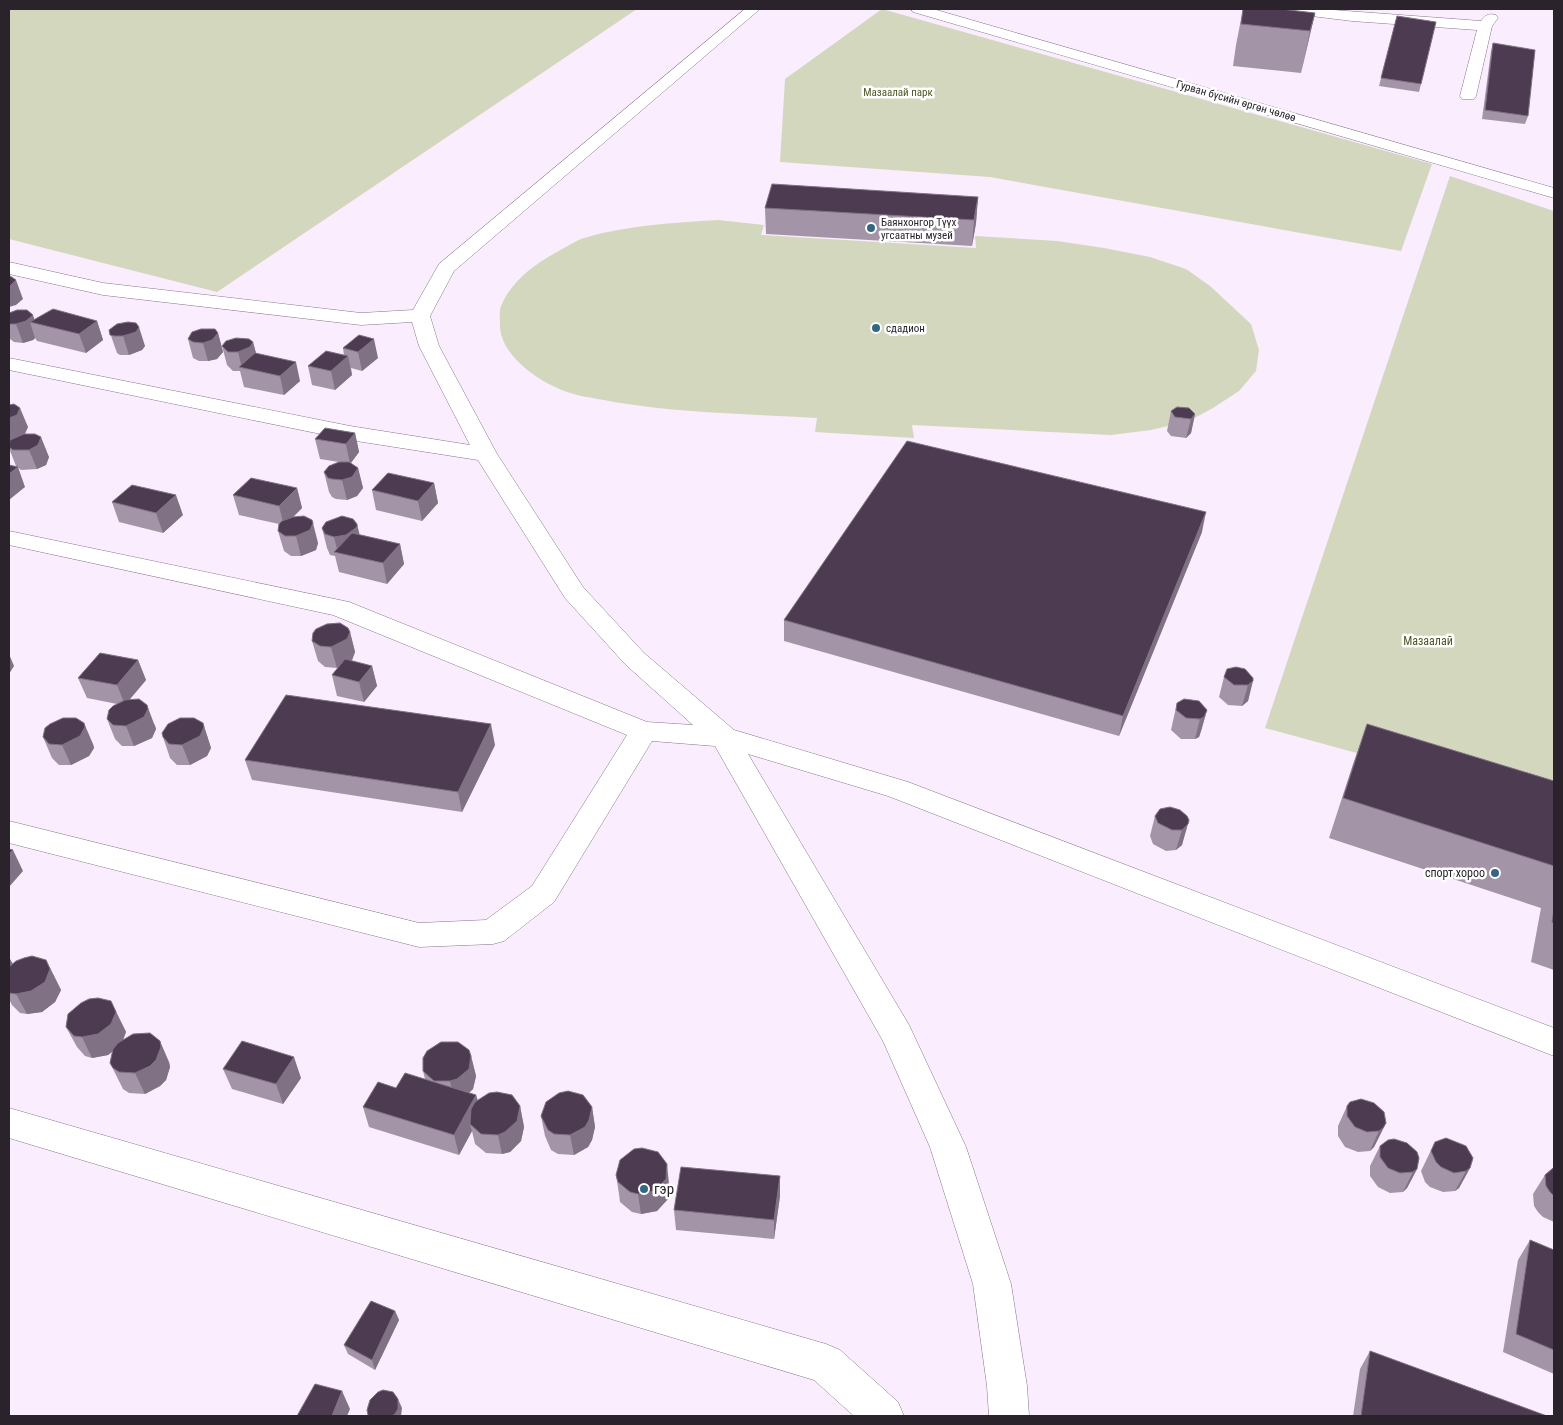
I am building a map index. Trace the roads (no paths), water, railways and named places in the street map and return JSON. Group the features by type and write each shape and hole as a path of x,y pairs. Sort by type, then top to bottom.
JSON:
{"street":[{"path":"753,9 446,268 420,316 429,346 486,454 574,592 635,659 724,737 897,1036 948,1147 992,1284 1008,1386 1009,1416"},
{"name":"Гурван бүсийн өргөн чөлөө","path":"918,9 1554,193"},
{"path":"1287,9 1352,17 1488,22 1468,96"},
{"path":"9,268 103,289 361,319 420,316"},
{"path":"9,364 350,433 486,454"},
{"path":"9,538 340,608 644,731 724,737 898,789 1554,1042"},
{"path":"9,832 419,934 493,932 543,894 644,731"},
{"path":"9,1123 826,1364 884,1416"}],"place":[{"name":"Баянхонгор Түүх угсаатны музей","path":"871,228"},
{"name":"сдадион","path":"876,328"},
{"name":"спорт хороо","path":"1495,873"},
{"name":"гэр","path":"644,1189"}],"park label":[{"name":"Мазаалай парк","path":"898,92"},
{"name":"Мазаалай","path":"1428,641"}]}
